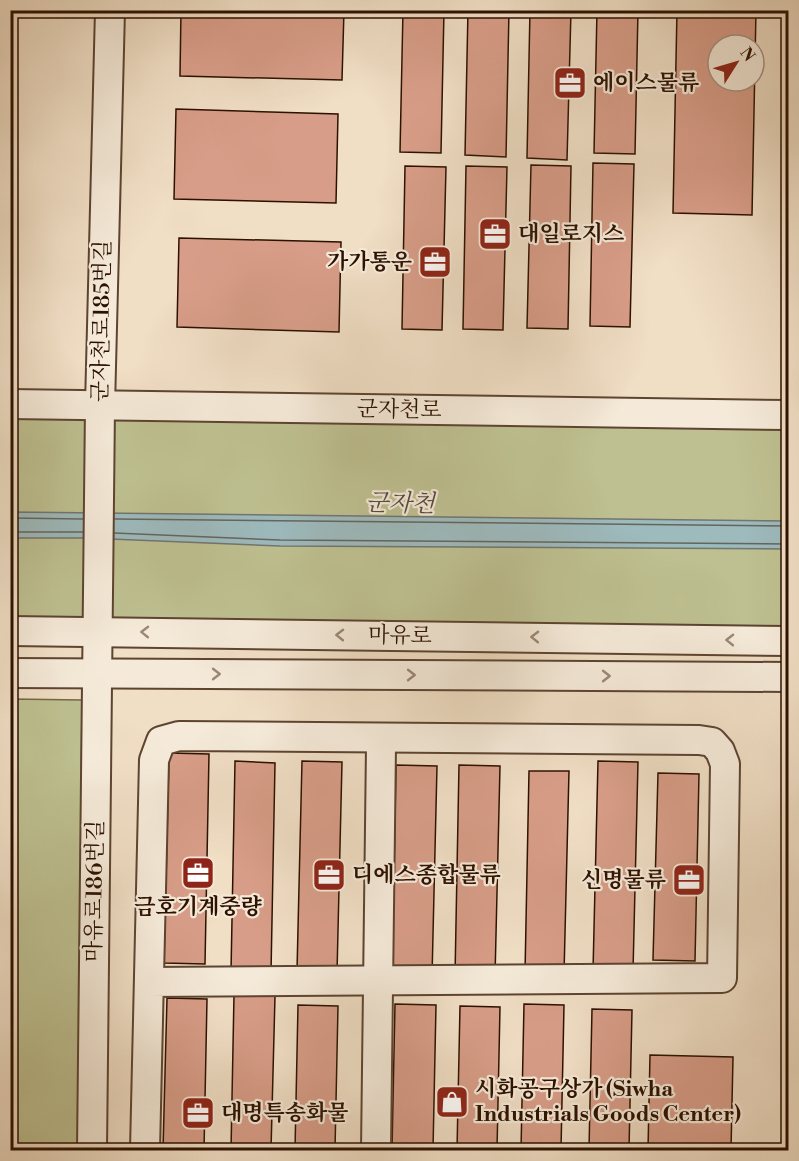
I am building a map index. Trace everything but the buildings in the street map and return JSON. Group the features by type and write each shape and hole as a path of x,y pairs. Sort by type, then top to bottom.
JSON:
{"street":[{"name":"군자천로185번길","path":"98,632 100,406 110,10"},
{"name":"군자천로","path":"10,404 789,415"},
{"name":"마유로","path":"10,631 789,641"},
{"name":"마유로186번길","path":"92,1150 98,632"},
{"name":"마유로","path":"10,673 789,677"},
{"path":"146,1150 149,982 154,760 161,741 169,738 699,740 712,742 720,751 725,764 722,978 149,982"},
{"path":"376,1150 381,746"}],"green space":[{"path":"11,404 788,415 788,643 11,632"},
{"path":"11,699 82,700 78,1150 11,1150"}],"water":[{"path":"11,512 788,521 788,549 280,546 86,538 11,538"}],"place":[{"name":"에이스물류","path":"570,83"},
{"name":"대일로지스","path":"495,234"},
{"name":"가가통운","path":"435,262"},
{"name":"금호기계중량","path":"198,873"},
{"name":"디에스종합물류","path":"329,875"},
{"name":"신명물류","path":"689,880"},
{"name":"시화공구상가 (Siwha Industrials Goods Center)","path":"452,1102"},
{"name":"대명특송화물","path":"198,1113"}],"water label":[{"name":"군자천","path":"400,504"}]}
